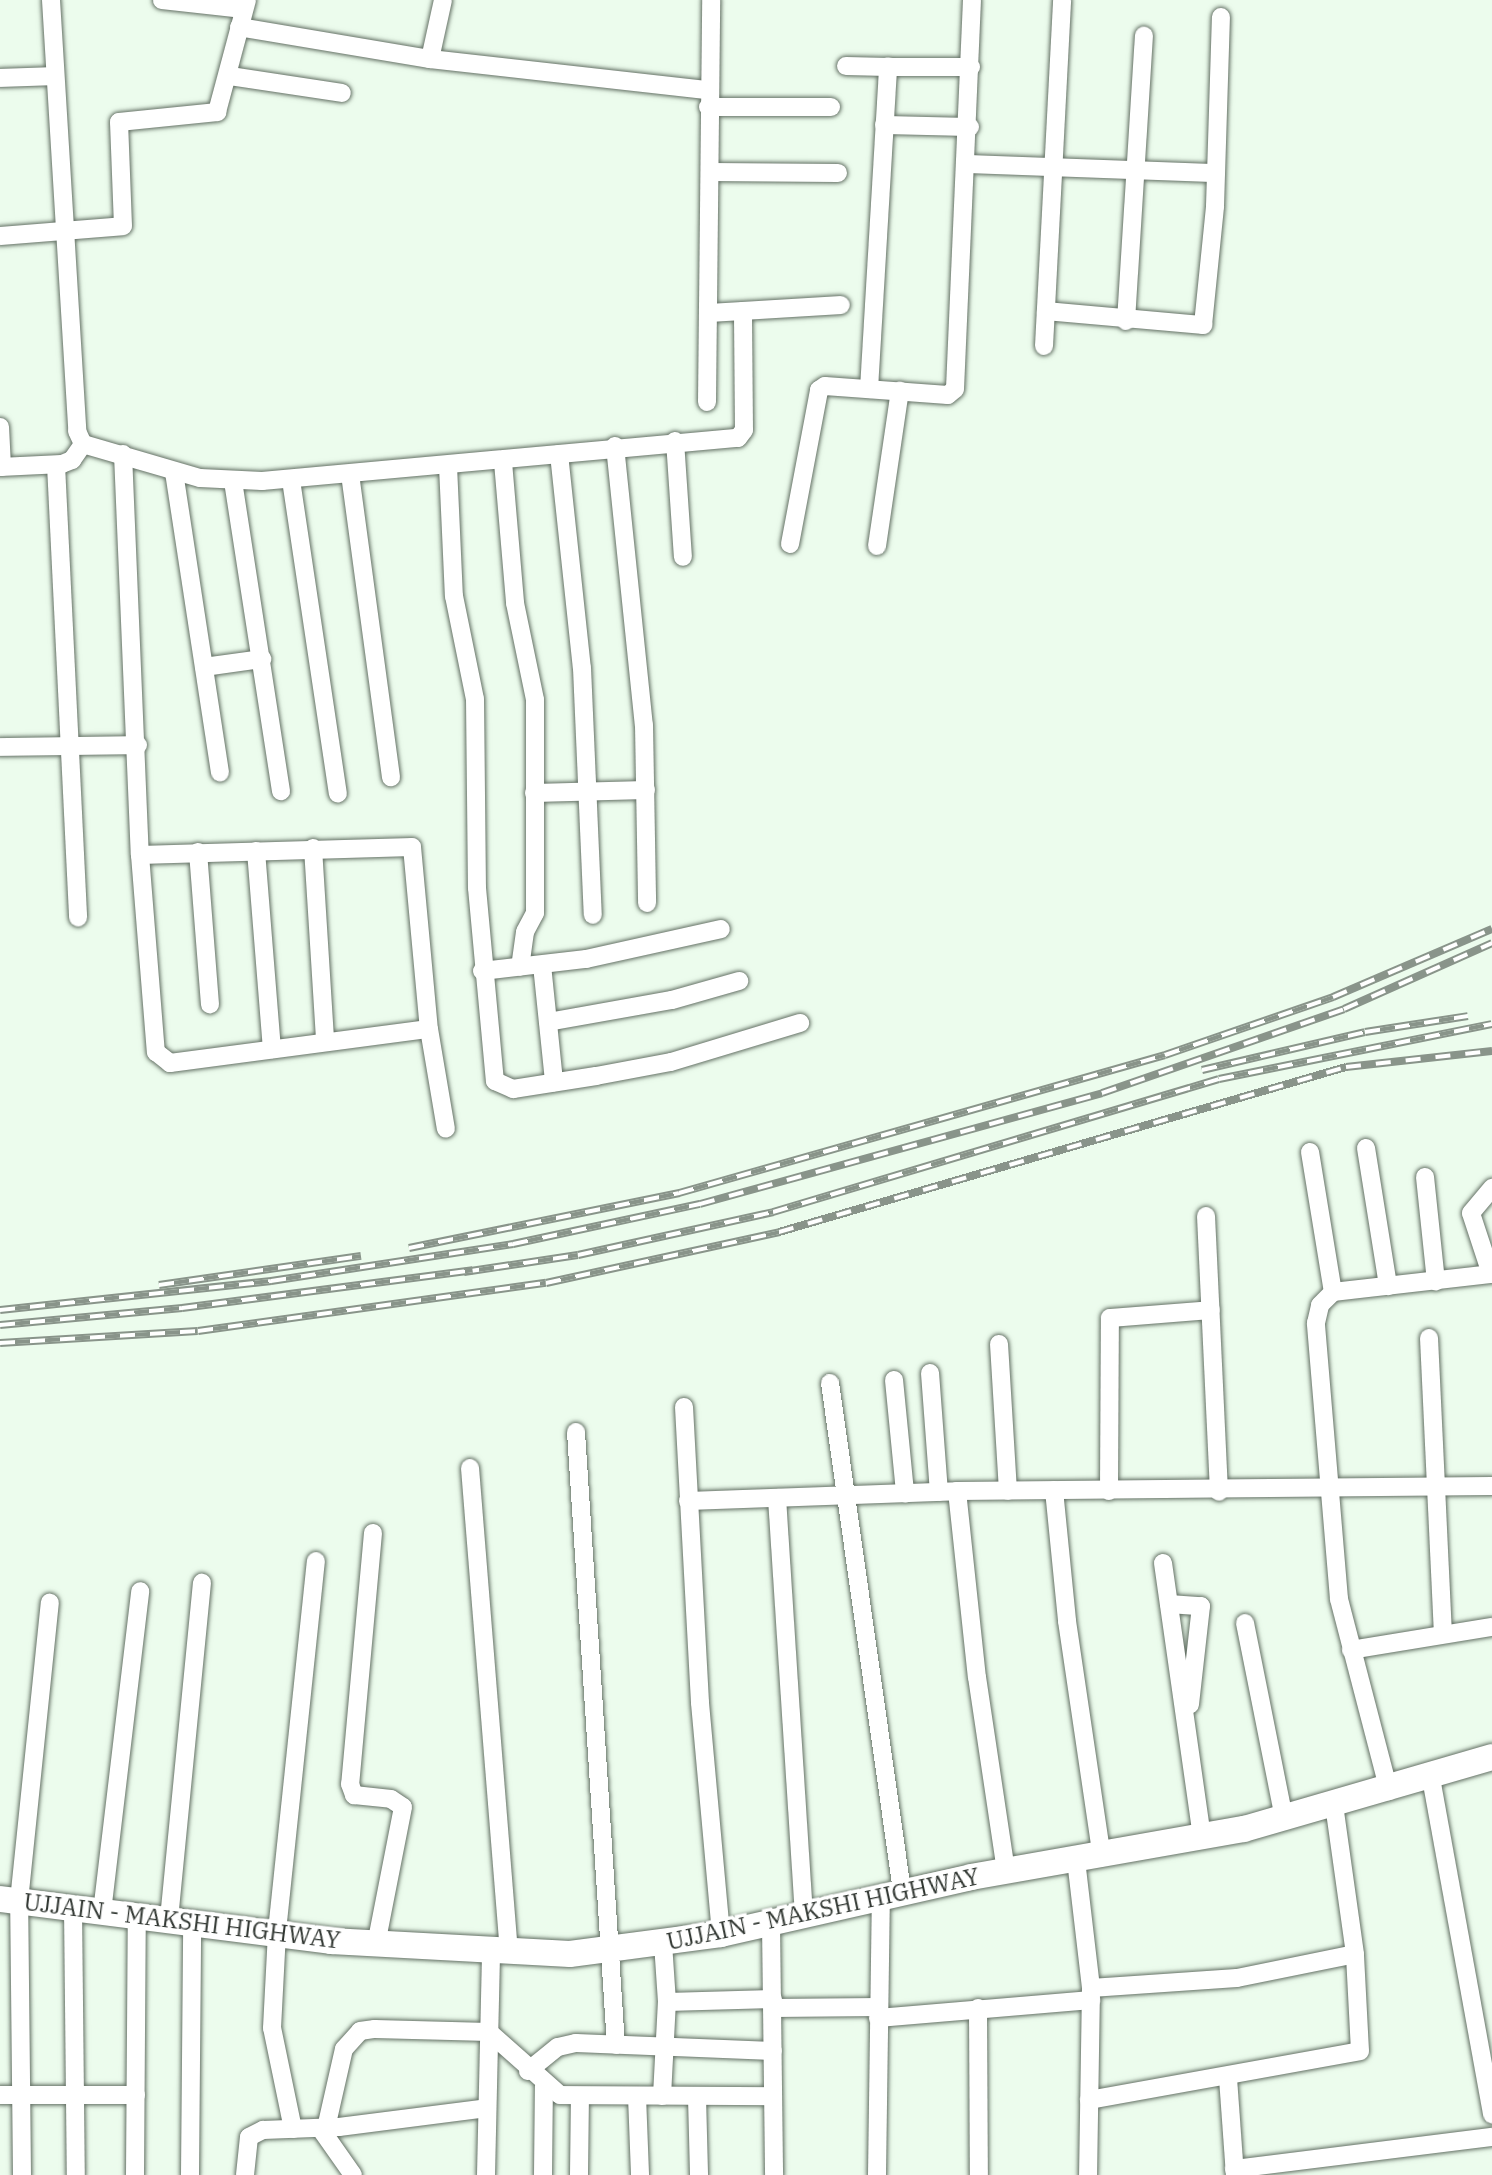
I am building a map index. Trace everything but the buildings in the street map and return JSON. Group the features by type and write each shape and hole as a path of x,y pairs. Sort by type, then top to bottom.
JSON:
{"main road":[{"name":"UJJAIN - MAKSHI HIGHWAY","path":"9,1900 376,1944 500,1953 614,1949 721,1934 804,1917 891,1894 1202,1836 1389,1791 1492,1757"}],"street":[{"path":"51,0 77,431 83,444"},
{"path":"162,0 243,12 430,59 708,98 831,107"},
{"path":"430,59 443,0"},
{"path":"707,402 711,0"},
{"path":"790,544 819,390 825,386 948,395 955,389 970,127 972,0"},
{"path":"1044,346 1062,0"},
{"path":"0,236 123,226 119,122 217,112 230,76 243,12"},
{"path":"1046,311 1126,321 1203,325 1216,173 1221,17"},
{"path":"1126,321 1144,36"},
{"path":"846,66 971,67"},
{"path":"869,389 888,67"},
{"path":"0,78 55,76"},
{"path":"230,76 342,93"},
{"path":"884,125 970,127"},
{"path":"968,164 1216,173"},
{"path":"710,172 838,173"},
{"path":"710,313 841,305"},
{"path":"83,444 174,472 233,481 291,480 503,462 615,446 743,435 743,311"},
{"path":"877,546 900,391"},
{"path":"0,427 1,467 56,465 72,460 83,444"},
{"path":"675,441 683,557"},
{"path":"615,446 639,669 646,790 647,903"},
{"path":"123,454 138,745 140,855 161,1061 429,1029"},
{"path":"559,454 589,792 593,915"},
{"path":"503,462 515,603 535,700 535,913 525,932 520,967"},
{"path":"56,465 78,917"},
{"path":"448,466 454,596 475,699 482,971 495,1081 513,1089 671,1062 800,1023"},
{"path":"174,472 220,772"},
{"path":"350,474 391,777"},
{"path":"291,480 338,793"},
{"path":"233,481 281,791"},
{"path":"204,667 262,659"},
{"path":"0,747 138,745"},
{"path":"534,793 646,790"},
{"path":"140,855 405,844 417,854 429,1029 446,1129"},
{"path":"313,848 325,1041"},
{"path":"256,851 272,1049"},
{"path":"198,852 210,1005"},
{"path":"482,971 542,965 721,929"},
{"path":"542,965 554,1082"},
{"path":"548,1022 642,1006 739,981"},
{"path":"1366,1148 1388,1286"},
{"path":"1310,1152 1333,1292"},
{"path":"1425,1177 1436,1281"},
{"path":"1389,1791 1351,1650 1333,1558 1316,1323 1320,1305 1333,1292 1436,1281 1491,1266 1471,1213 1492,1188"},
{"path":"1206,1216 1219,1492"},
{"path":"1109,1491 1110,1318 1211,1310"},
{"path":"1429,1338 1443,1634"},
{"path":"999,1344 1008,1491"},
{"path":"930,1373 1006,1871"},
{"path":"894,1380 905,1493"},
{"path":"830,1383 891,1894 878,2012 877,2175"},
{"path":"684,1407 688,1501 721,1934"},
{"path":"576,1432 614,1949 616,2045"},
{"path":"470,1468 500,1953 489,2032 486,2175"},
{"path":"688,1501 1054,1490 1219,1492 1492,1486"},
{"path":"1054,1490 1089,1858 1091,1994 1088,2175"},
{"path":"777,1498 804,1917"},
{"path":"373,1533 350,1784 354,1795 391,1799 403,1807 376,1944"},
{"path":"293,2129 272,2028 277,1931 316,1561"},
{"path":"1163,1563 1202,1836"},
{"path":"190,2175 180,1920 202,1583"},
{"path":"102,1912 140,1591"},
{"path":"22,2175 23,2095 9,1900 50,1603"},
{"path":"1169,1604 1201,1606 1188,1727"},
{"path":"1245,1623 1284,1818"},
{"path":"1351,1650 1492,1627"},
{"path":"1431,1778 1492,2115"},
{"path":"1089,2100 1228,2078 1360,2051 1355,1954 1334,1805"},
{"path":"73,1908 76,2175"},
{"path":"135,2175 137,1917"},
{"path":"771,1924 774,2175"},
{"path":"662,2096 667,2002 663,1944"},
{"path":"667,2002 773,2004 878,2012 978,2008 1237,1978 1355,1954"},
{"path":"978,2008 979,2175"},
{"path":"353,2175 323,2128 344,2049 360,2031 489,2032 544,2086 580,2098 772,2096"},
{"path":"528,2071 558,2047 616,2045 773,2051"},
{"path":"1228,2078 1234,2172 1492,2137"},
{"path":"543,2175 544,2086"},
{"path":"0,2095 136,2095"},
{"path":"637,2096 640,2175"},
{"path":"697,2097 699,2175"},
{"path":"579,2175 580,2098"},
{"path":"245,2175 249,2137 263,2130 323,2128 487,2108"}],"railway":[{"path":"409,1248 679,1193 1165,1055 1333,997 1492,929"},
{"path":"0,1310 271,1281 513,1244 700,1204 1102,1093 1344,1009 1492,943"},
{"path":"1202,1070 1365,1032 1468,1016"},
{"path":"464,1272 578,1255 773,1212 1219,1079 1492,1024"},
{"path":"0,1343 198,1331 546,1283 779,1232 1346,1067 1492,1051"},
{"path":"159,1285 361,1256"},
{"path":"0,1325 182,1308 473,1270"}]}
